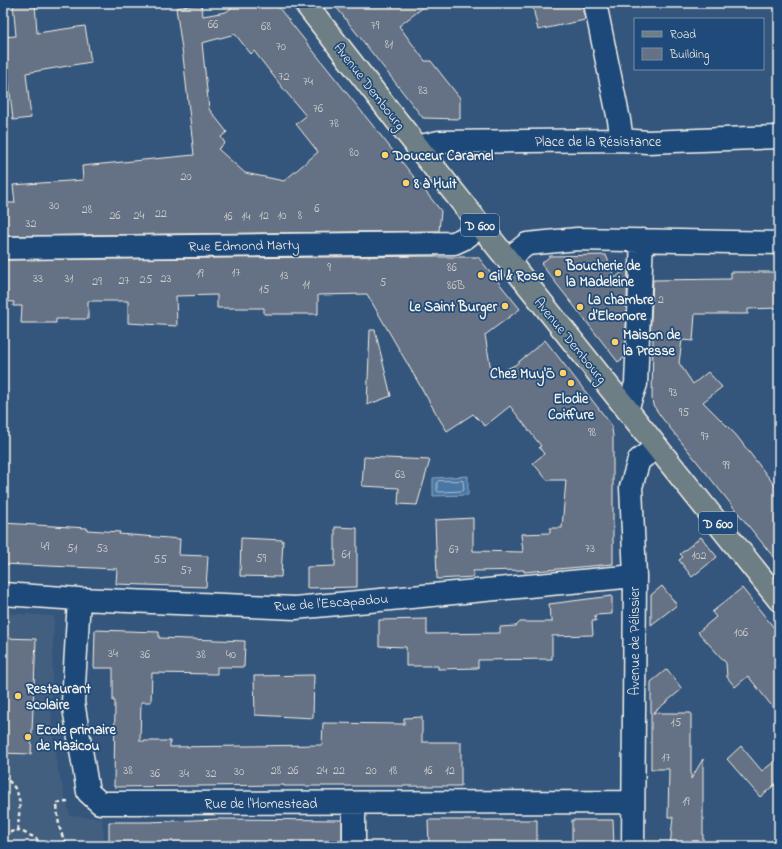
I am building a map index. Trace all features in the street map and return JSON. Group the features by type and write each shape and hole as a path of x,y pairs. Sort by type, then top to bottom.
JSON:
{"main road":[{"name":"Avenue Dembourg","path":"305,3 417,147 779,600"}],"street":[{"path":"595,3 622,140"},
{"name":"Place de la Résistance","path":"417,147 439,142 622,140 647,142 779,137"},
{"name":"Rue Edmond Marty","path":"3,248 454,243 465,238 480,226"},
{"path":"508,259 527,244 577,239 779,243"},
{"path":"627,409 636,384 642,240"},
{"name":"Avenue de Pélissier","path":"633,846 634,576 631,487 639,460 657,447"},
{"name":"Rue de l'Escapadou","path":"3,594 79,599 295,608 634,576"},
{"path":"79,599 74,702 88,792"},
{"name":"Rue de l'Homestead","path":"88,792 100,803 633,802"},
{"path":"354,803 354,846"}],"path":[{"path":"3,776 13,783 20,797 18,830"},
{"path":"69,846 63,839 59,826 57,803 66,802 88,792"},
{"path":"3,834 18,830 36,838 41,846"}],"shaded area":[{"name":"Ecole primaire de Mazicou","path":"3,613 54,616 51,712 56,762 70,816 102,818 105,846 3,846"}],"water":[{"path":"468,476 468,495 433,496 433,478"}],"building":[{"path":"13,3 35,3 37,33 85,26 91,62 26,73 31,118 13,120 8,75 3,76 3,37 16,36"},
{"path":"238,3 275,3 441,211 439,231 3,236 3,203 15,203 13,185 83,180 82,166 194,155 176,8 201,4 203,16 226,12","holes":["235,34 251,54 254,51 306,116 296,124 318,152 284,181 245,173 218,149 225,143 221,137 227,132 209,109 202,43"]},
{"path":"333,3 429,3 399,26 425,61 431,61 460,98 460,119 423,118"},
{"path":"532,3 581,3 585,20 538,30"},
{"path":"606,255 615,278 628,267 625,357 618,362 541,264 550,256"},
{"path":"437,256 478,257 520,309 485,335 492,376 515,365 545,340 610,423 613,436 613,564 524,572 524,570 473,571 473,577 437,579 435,520 473,518 473,551 523,552 521,534 550,533 550,528 562,528 566,480 547,480 533,463 544,454 539,447 541,446 510,406 485,426 473,414 447,431 367,294 318,295 318,314 264,314 264,308 217,308 217,295 176,296 177,326 128,323 128,301 88,301 88,319 56,319 56,323 21,323 22,306 13,306 14,302 3,301 3,260"},
{"path":"731,272 779,272 779,308 748,309 748,314 695,314 693,341 682,340 679,363 693,384 708,372 722,387 703,402 736,435 779,491 779,564 662,418 653,405 652,399 653,337 650,339 653,280 731,279"},
{"path":"370,330 375,330 391,396 367,405"},
{"path":"364,457 430,460 417,505 398,504 399,488 362,486"},
{"path":"3,523 87,528 87,530 120,532 119,534 180,539 179,555 208,556 206,587 116,584 117,569 3,564"},
{"path":"335,527 357,528 357,587 307,588 307,567 335,566"},
{"path":"701,537 717,557 692,577 679,560 683,557 680,554"},
{"path":"241,538 283,540 281,577 240,576"},
{"path":"662,586 677,605 651,625 651,595"},
{"path":"742,588 779,634 779,715 748,676 735,687 727,677 726,663 698,632 716,617 712,612"},
{"path":"612,596 612,614 595,615 596,621 592,621 593,635 552,636 552,659 478,660 478,668 438,669 438,666 406,666 406,647 379,646 379,620 427,619 427,634 500,633 500,627 516,626 520,622 552,622 552,618 550,618 549,604"},
{"path":"95,630 159,632 159,638 245,641 244,667 217,667 217,674 152,673 151,702 141,702 140,741 170,741 170,747 322,745 323,723 404,724 404,718 422,717 422,742 461,742 461,786 284,785 114,787 115,701 113,701 113,668 94,668"},
{"name":"Restaurant scolaire","path":"3,638 36,639 31,754 3,753"},
{"path":"667,669 682,689 653,713 691,713 691,779 703,759 703,846 670,846 673,817 668,817 669,769 651,769 651,682"},
{"path":"314,675 313,718 255,715 254,676"},
{"path":"741,746 762,771 779,758 779,781 760,797 727,759"},
{"path":"218,819 342,820 342,846 109,846 109,822"},
{"path":"428,820 537,820 537,846 429,846"},
{"path":"572,820 613,820 614,846 572,846"}],"place":[{"name":"Douceur Caramel","path":"385,155"},
{"name":"8 à Huit","path":"406,183"},
{"name":"Boucherie de la Madeleine","path":"558,273"},
{"name":"Gil & Rose","path":"481,275"},
{"name":"Le Saint Burger","path":"505,306"},
{"name":"La chambre d’Eleonore","path":"580,307"},
{"name":"Maison de la Presse","path":"615,342"},
{"name":"Chez Muy'Ö","path":"563,373"},
{"name":"Elodie Coiffure","path":"571,383"},
{"name":"Restaurant scolaire","path":"18,696"},
{"name":"Ecole primaire de Mazicou","path":"28,737"}]}
